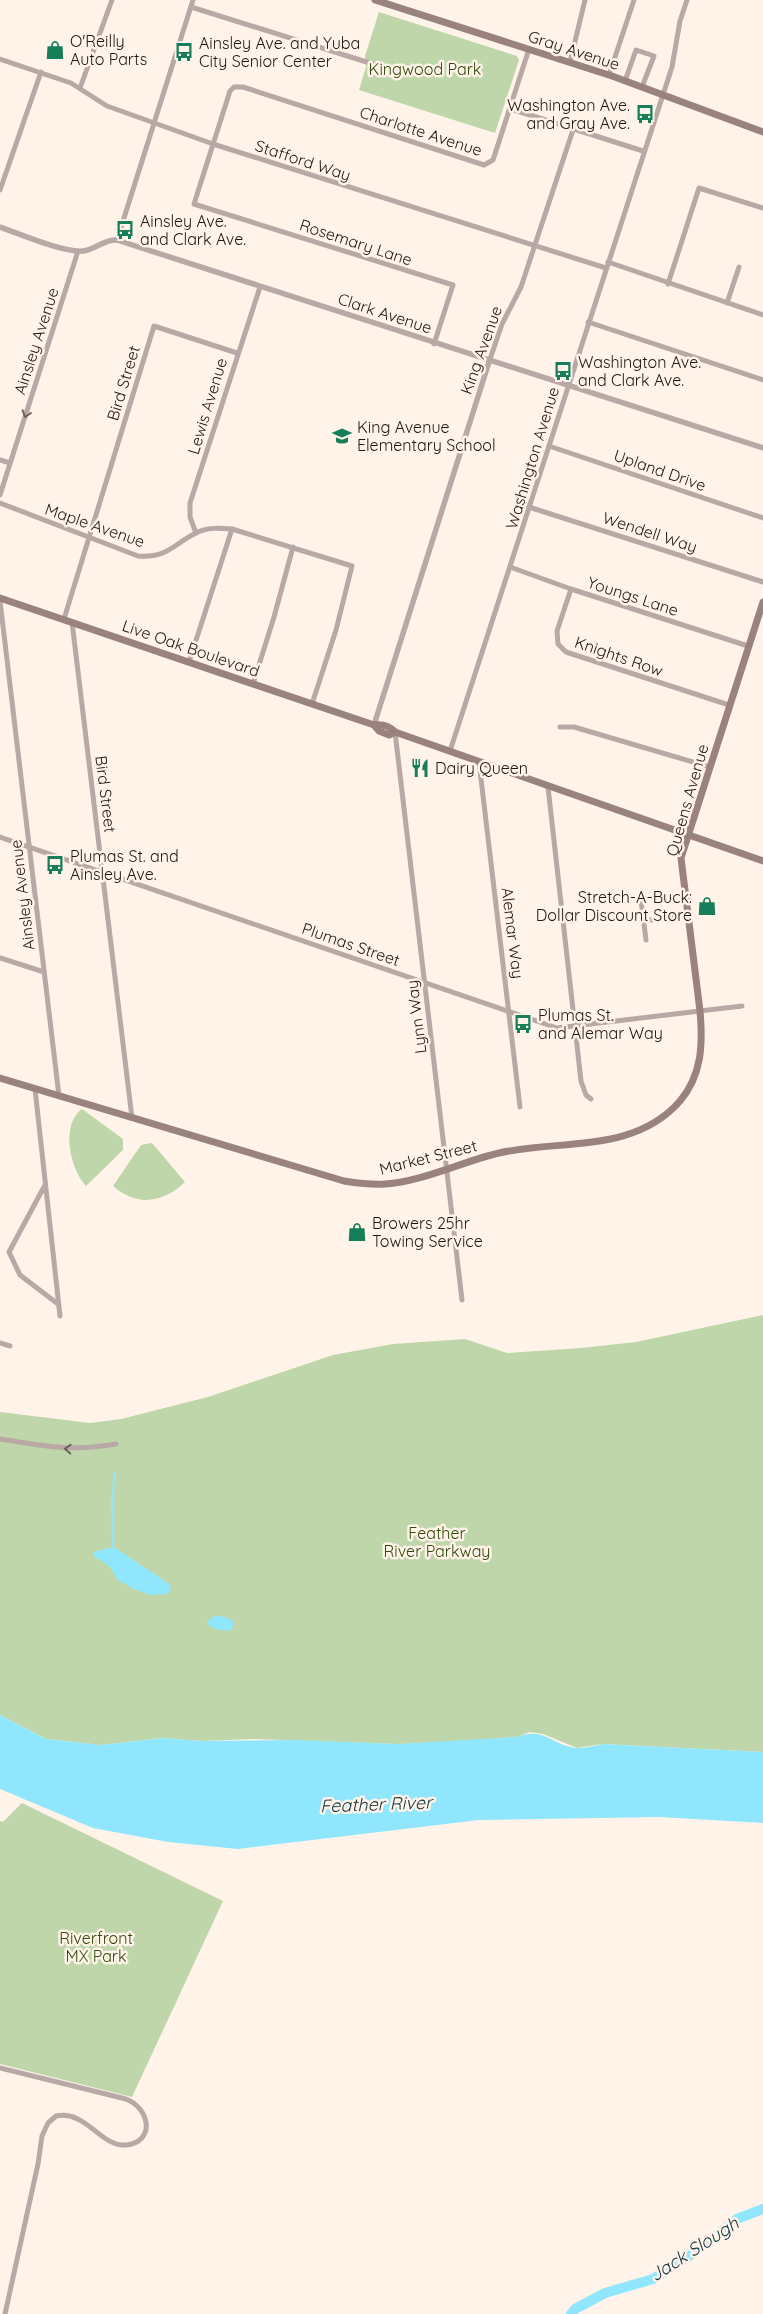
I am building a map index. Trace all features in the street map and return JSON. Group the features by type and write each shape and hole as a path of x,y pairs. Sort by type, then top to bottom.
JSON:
{"main road":[{"name":"Gray Avenue","path":"375,0 570,62 763,132"},
{"name":"Live Oak Boulevard","path":"0,599 374,725 379,731 389,735 395,732 763,861"},
{"name":"Queens Avenue","path":"700,1011 681,864 682,852 763,602"},
{"name":"Market Street","path":"0,1078 344,1181 365,1184 387,1184 499,1153 613,1139 652,1125 673,1109 694,1078 702,1045 700,1011"}],"street":[{"path":"80,88 112,0"},
{"path":"0,227 78,251 88,250 111,240 117,240 193,0"},
{"path":"570,62 585,0"},
{"path":"610,76 634,0"},
{"name":"Washington Avenue","path":"450,751 661,94 672,67 680,21 687,0"},
{"path":"191,7 373,64"},
{"name":"Charlotte Avenue","path":"213,144 230,91 234,87 243,87 484,165 493,160 529,49"},
{"path":"625,81 636,50 654,56 642,87"},
{"name":"Stafford Way","path":"0,59 71,83 107,106 213,144 535,246 607,265 763,315"},
{"path":"0,190 40,72"},
{"path":"511,109 643,151"},
{"name":"King Avenue","path":"374,725 502,324 521,287 574,130"},
{"name":"Rosemary Lane","path":"213,144 194,204 453,285 434,344"},
{"path":"668,284 699,188 763,208"},
{"name":"Clark Avenue","path":"117,240 434,344 763,448"},
{"name":"Ainsley Avenue","path":"0,495 78,251"},
{"path":"727,303 739,267"},
{"name":"Lewis Avenue","path":"196,533 190,517 190,503 237,353 260,287"},
{"path":"588,322 763,380"},
{"name":"Bird Street","path":"64,619 154,326 237,353"},
{"name":"Upland Drive","path":"548,446 763,518"},
{"path":"0,460 10,463"},
{"name":"Maple Avenue","path":"0,504 138,556 151,557 174,549 196,533 213,528 232,529 352,566 336,630 312,704"},
{"name":"Wendell Way","path":"529,507 763,582"},
{"path":"189,662 232,529"},
{"path":"253,684 293,547"},
{"name":"Youngs Lane","path":"510,567 571,589 748,646"},
{"name":"Knights Row","path":"571,589 557,631 558,644 566,652 729,705"},
{"name":"Ainsley Avenue","path":"0,599 59,1096"},
{"name":"Bird Street","path":"72,622 132,1118"},
{"path":"560,727 574,727 710,767"},
{"name":"Lynn Way","path":"395,732 462,1300"},
{"name":"Alemar Way","path":"479,762 520,1107"},
{"path":"548,787 581,1081 586,1095 591,1099"},
{"name":"Plumas Street","path":"0,836 556,1028 742,1006"},
{"path":"641,900 646,940"},
{"path":"644,921 688,914"},
{"path":"0,958 44,972"},
{"path":"36,1090 60,1316"},
{"path":"46,1184 9,1252 20,1275 58,1304"},
{"path":"0,1343 10,1346"},
{"path":"0,1439 62,1449 92,1448 116,1444"},
{"path":"0,2068 133,2102 144,2112 146,2128 139,2140 126,2145 118,2144 75,2117 56,2116 48,2123 42,2136 38,2164 5,2314"}],"green space":[{"name":"Kingwood Park","path":"379,12 517,56 519,60 495,133 359,90 366,67 365,56"},
{"path":"82,1109 123,1139 123,1150 86,1186 80,1178 72,1158 69,1136 75,1116"},
{"path":"152,1143 185,1182 168,1194 150,1200 141,1200 122,1193 113,1186 141,1145"},
{"name":"Feather River Parkway","path":"763,1315 763,1752 602,1744 577,1748 543,1734 530,1732 517,1737 440,1743 398,1744 252,1739 202,1741 162,1738 101,1745 46,1739 0,1715 0,1412 90,1423 121,1419 208,1397 333,1355 393,1344 465,1339 507,1353 581,1348 636,1342"},
{"name":"Riverfront MX Park","path":"22,1803 223,1901 132,2097 0,2064 0,1821 3,1822"}],"water":[{"path":"114,1547 169,1584 171,1589 168,1594 150,1595 118,1580 109,1566 94,1556 94,1552"},
{"path":"215,1616 226,1617 232,1621 234,1623 231,1630 218,1629 206,1622"},
{"name":"Feather River","path":"0,1715 46,1739 101,1745 162,1738 202,1741 296,1740 398,1744 517,1737 535,1734 542,1735 569,1747 578,1748 602,1744 763,1752 763,1823 659,1817 479,1820 238,1849 168,1842 93,1828 0,1789"}],"waterway":[{"path":"113,1548 112,1500 115,1473"},
{"name":"Jack Slough","path":"571,2314 575,2309 605,2293 653,2279 703,2247 737,2219 763,2209"}],"place":[{"name":"O'Reilly Auto Parts","path":"55,50"},
{"name":"Ainsley Ave. and Yuba City Senior Center","path":"184,52"},
{"name":"Washington Ave. and Gray Ave.","path":"645,114"},
{"name":"Ainsley Ave. and Clark Ave.","path":"125,230"},
{"name":"Washington Ave. and Clark Ave.","path":"563,371"},
{"name":"King Avenue Elementary School","path":"342,436"},
{"name":"Dairy Queen","path":"420,768"},
{"name":"Plumas St. and Ainsley Ave.","path":"55,865"},
{"name":"Stretch-A-Buck: Dollar Discount Store","path":"707,906"},
{"name":"Plumas St. and Alemar Way","path":"523,1024"},
{"name":"Browers 25hr Towing Service","path":"357,1232"}]}
